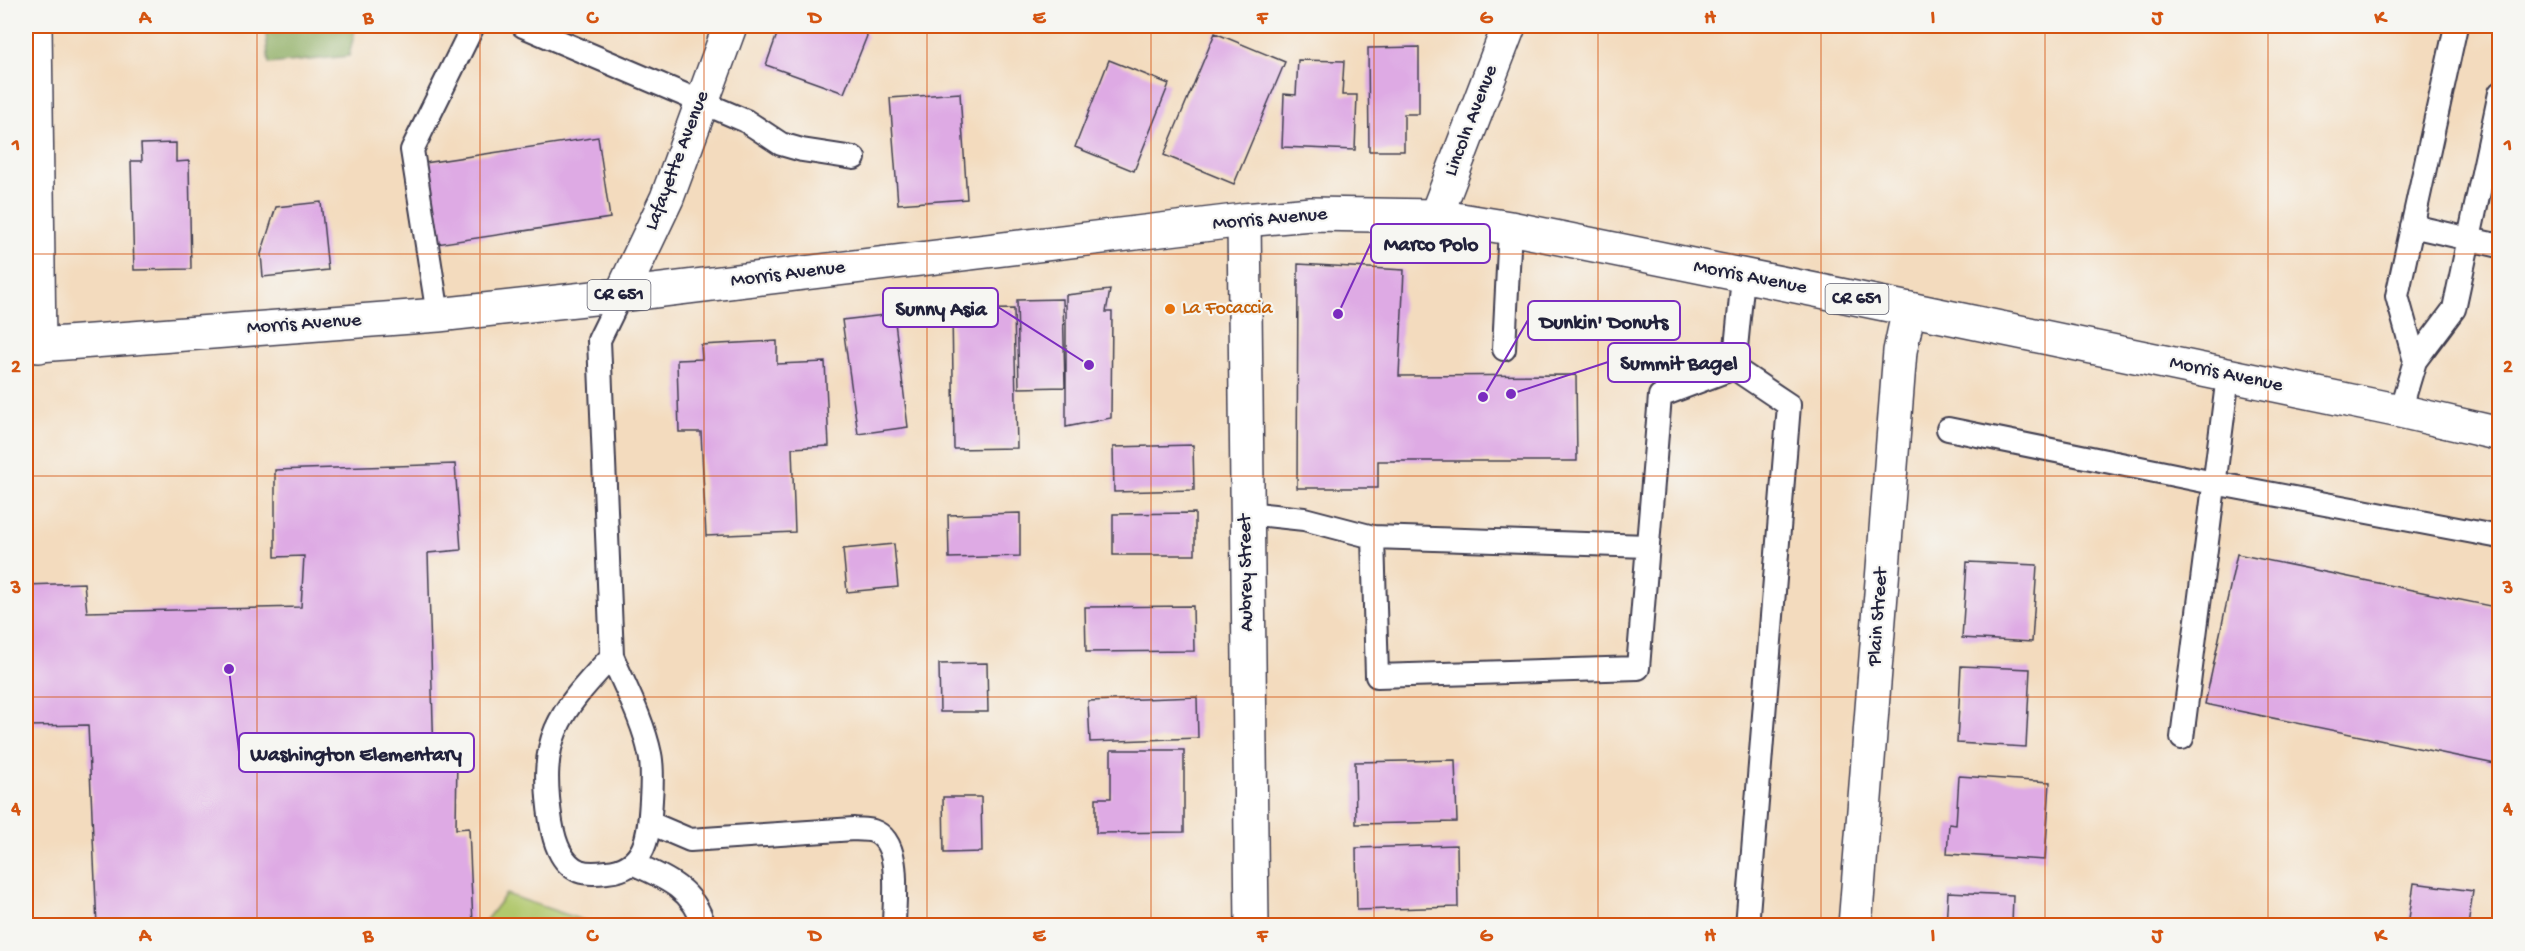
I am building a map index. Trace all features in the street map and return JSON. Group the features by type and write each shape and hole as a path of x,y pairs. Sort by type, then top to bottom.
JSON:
{"main road":[{"path":"32,346 31,186 34,26"},
{"name":"Lafayette Avenue","path":"621,295 667,198 730,26"},
{"name":"Lincoln Avenue","path":"1436,216 1509,26"},
{"name":"Morris Avenue","path":"32,346 438,315 1244,220 1311,214 1436,216 1510,228 1909,309 2400,411 2499,434"},
{"name":"Aubrey Street","path":"1244,220 1252,926"},
{"name":"Plain Street","path":"1855,926 1900,351 1909,309"}],"lane":[{"path":"438,315 412,150 473,26"},
{"path":"523,26 746,121 781,144 802,150 854,158"},
{"path":"2415,361 2397,296 2456,26"},
{"path":"2400,411 2415,361 2454,309 2499,93"},
{"path":"2412,226 2499,246"},
{"path":"1504,350 1510,228"},
{"path":"1734,368 1743,277"},
{"path":"612,656 578,693 563,714 552,738 546,761 547,797 554,839 564,860 580,871 598,873 616,872 632,863 642,852 648,838 650,823 651,755 638,717 612,656 599,340 621,295"},
{"path":"1373,537 1377,676 1638,668 1659,396 1734,368"},
{"path":"1734,368 1789,405 1747,926"},
{"path":"2182,738 2228,376"},
{"path":"1948,429 2214,483 2499,537"},
{"path":"1246,513 1304,519 1373,537 1648,546"},
{"path":"650,823 690,840 854,829 873,831 883,837 890,846 894,862 894,926"},
{"path":"632,863 673,881 683,890 701,914 704,926"}],"green space":[{"path":"265,26 356,26 349,56 269,64"},
{"path":"506,894 597,925 482,925"}],"building":[{"path":"780,26 865,26 867,36 844,93 766,65"},
{"path":"1215,33 1285,62 1234,184 1164,155"},
{"path":"1419,47 1419,114 1404,114 1404,151 1369,151 1368,48"},
{"path":"1109,60 1169,84 1134,171 1075,147"},
{"path":"1298,60 1344,61 1342,95 1357,95 1355,150 1282,147 1284,94 1296,95"},
{"path":"960,93 967,199 898,204 890,98"},
{"path":"598,137 610,218 437,244 425,163"},
{"path":"176,143 176,162 189,161 191,269 134,270 131,161 142,161 141,144"},
{"path":"321,202 328,270 263,277 261,254 276,207"},
{"path":"1298,264 1404,270 1399,376 1576,375 1577,461 1378,461 1378,488 1297,488"},
{"path":"1110,290 1106,312 1112,312 1111,418 1066,427 1066,295"},
{"path":"1063,299 1065,387 1019,388 1017,300"},
{"path":"1014,309 1017,448 954,449 952,310"},
{"path":"894,314 908,427 858,434 842,320"},
{"path":"777,341 777,364 825,362 829,446 792,448 795,532 706,536 701,432 679,432 677,360 702,359 701,345"},
{"path":"1193,445 1194,490 1114,492 1113,447"},
{"path":"455,464 461,550 428,553 434,757 457,754 456,829 469,828 473,925 97,926 88,725 26,726 26,585 84,583 87,612 301,607 304,556 275,557 275,470"},
{"path":"1020,513 1020,556 949,558 948,515"},
{"path":"1195,513 1195,555 1113,555 1113,514"},
{"path":"894,544 898,587 847,592 843,549"},
{"path":"2237,554 2500,608 2500,765 2205,704"},
{"path":"1967,562 2037,565 2032,642 1962,638"},
{"path":"1193,606 1194,651 1086,652 1085,607"},
{"path":"987,663 988,712 940,712 939,664"},
{"path":"1961,666 2030,669 2026,747 1957,743"},
{"path":"1197,697 1198,738 1090,742 1088,701"},
{"path":"1111,750 1184,750 1184,832 1096,833 1096,798 1111,798"},
{"path":"1455,760 1457,822 1356,824 1355,762"},
{"path":"1959,776 2050,782 2045,860 1947,854 1949,824 1956,825"},
{"path":"943,797 981,797 982,852 944,853"},
{"path":"1457,845 1458,907 1357,910 1356,848"},
{"path":"2414,883 2473,891 2468,926 2408,926"},
{"path":"1948,892 2013,895 2012,926 1946,926"}],"place":[{"name":"La Focaccia","path":"1170,309"},
{"name":"Marco Polo","path":"1338,314"},
{"name":"Sunny Asia","path":"1089,365"},
{"name":"Summit Bagel","path":"1511,394"},
{"name":"Dunkin' Donuts","path":"1483,397"},
{"name":"Washington Elementary","path":"229,669"}]}
